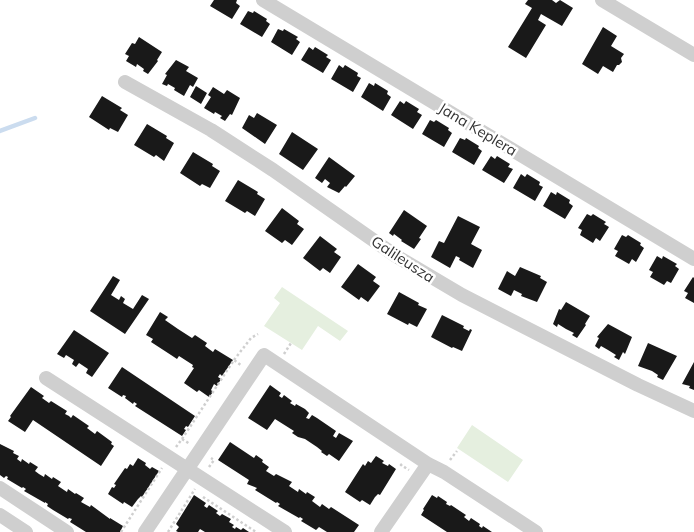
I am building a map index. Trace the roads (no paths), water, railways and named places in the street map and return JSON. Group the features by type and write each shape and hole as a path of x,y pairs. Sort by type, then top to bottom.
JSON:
{"street":[{"name":"Jana Keplera","path":"263,0 694,259"},
{"path":"602,0 694,55"},
{"name":"Galileusza","path":"125,82 211,130 274,170 396,256 462,295 638,385 694,411"},
{"path":"145,532 264,355 428,464 444,472 536,532"},
{"path":"46,378 285,532"},
{"path":"381,532 428,464"},
{"path":"0,488 67,532"},
{"path":"0,515 26,532"}],"waterway":[{"path":"0,131 35,118"}]}
